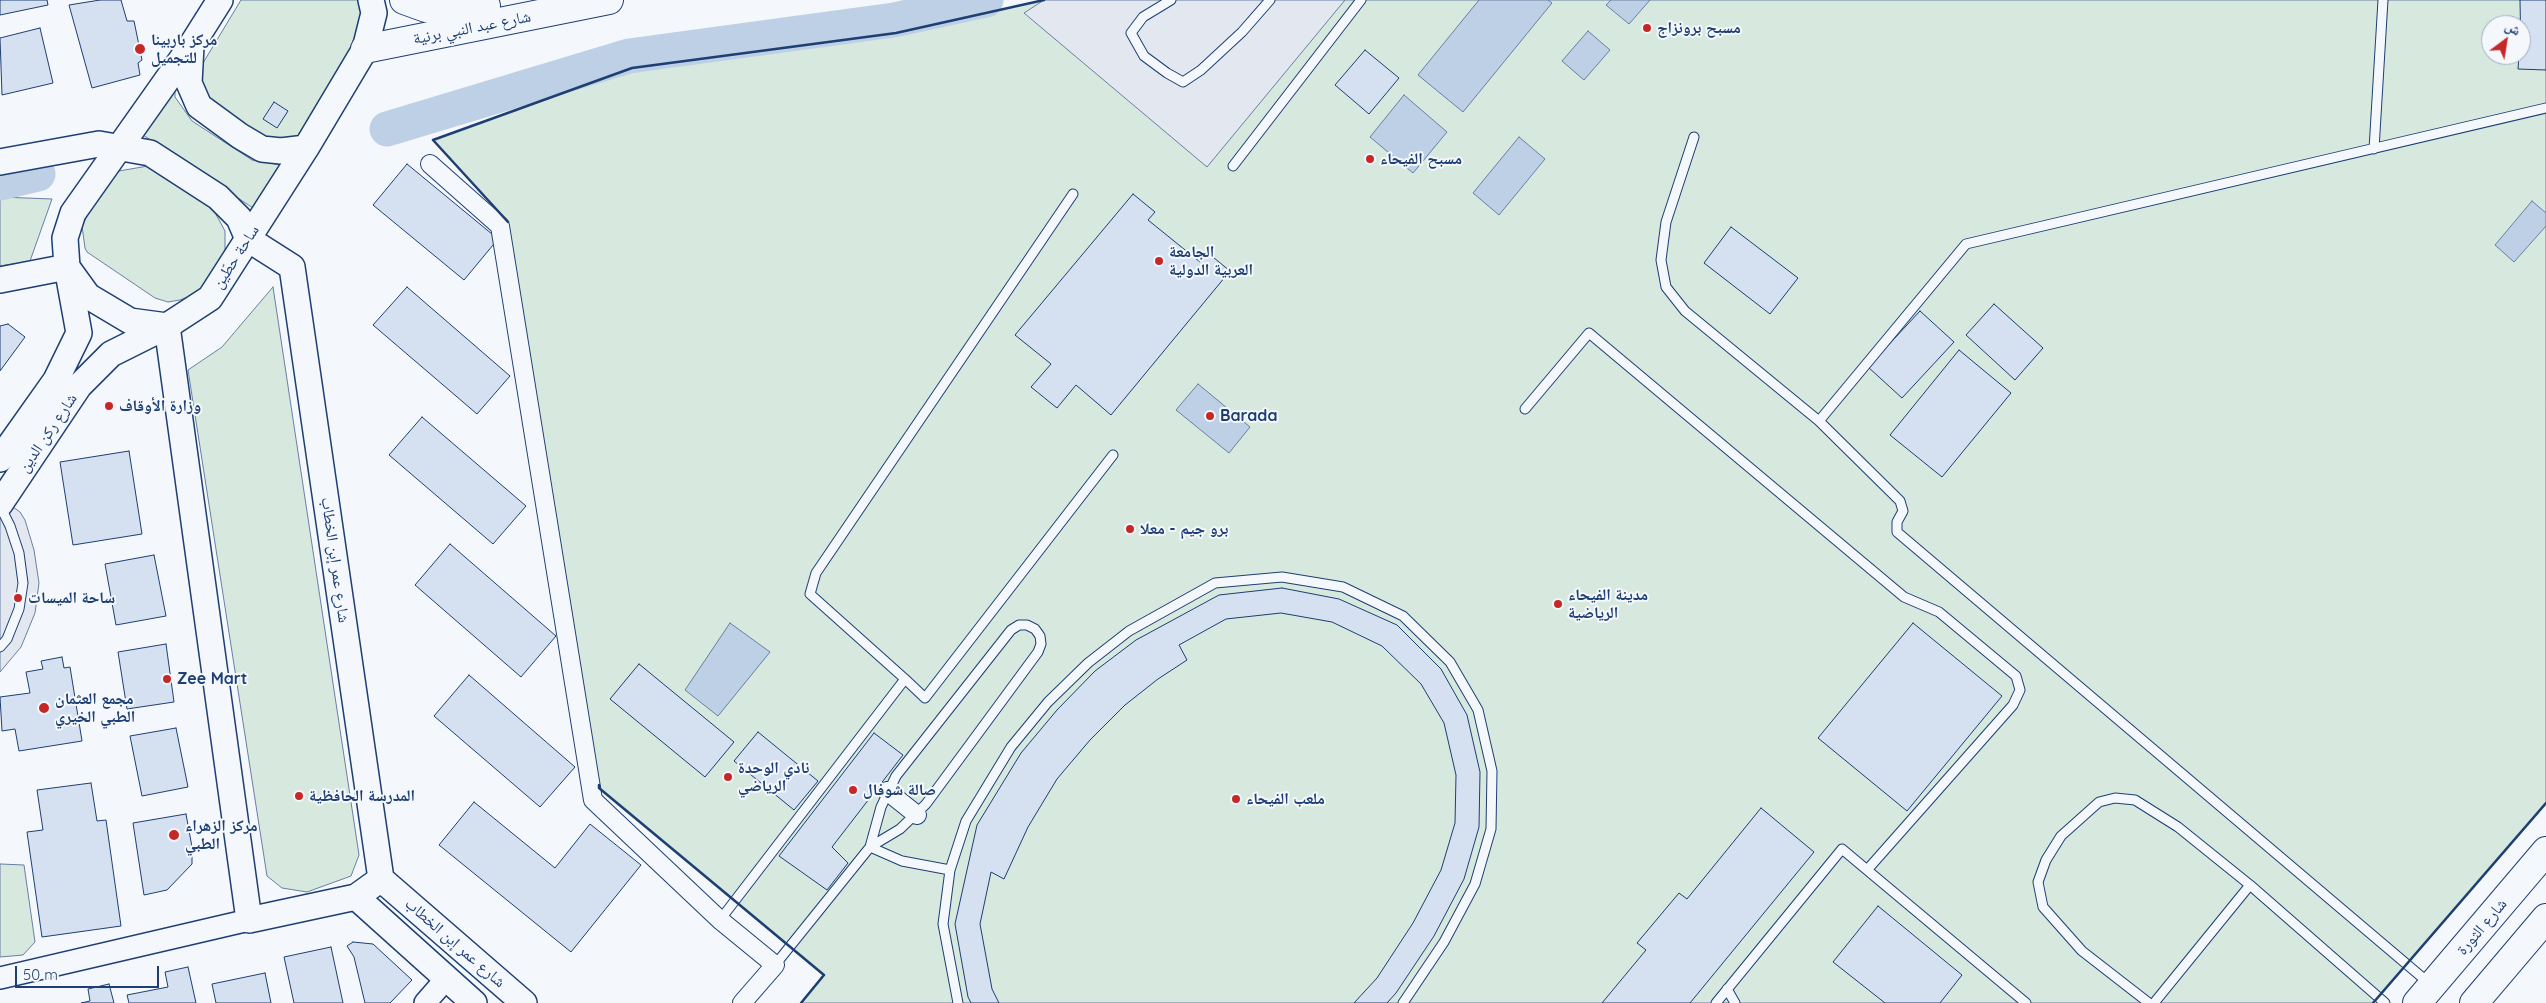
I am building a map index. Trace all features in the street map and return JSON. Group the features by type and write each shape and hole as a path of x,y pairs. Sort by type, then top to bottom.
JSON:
{"main road":[{"path":"220,0 191,46 73,213 65,238 67,266 88,296 130,321 167,326 249,920 356,897 381,878"},
{"name":"ساحة حطّين","path":"79,386 111,354 167,326 210,298 306,148 365,49 374,13 371,0"},
{"name":"شارع عبد النبي برنية","path":"404,0 426,8 453,13 514,0"},
{"name":"شارع عبد النبي برنية","path":"365,49 609,0"},
{"path":"191,46 189,83 199,106 240,136 262,148 282,151 306,148"},
{"path":"0,162 99,144 120,146 150,153 218,197 239,218 248,239"},
{"name":"شارع عمر إبن الخطاب","path":"248,239 292,268 381,878 524,1003"},
{"path":"0,280 67,266"},
{"name":"شارع ركن الدين","path":"0,459 56,380 79,333 67,266"},
{"name":"شارع ركن الدين","path":"0,505 79,386"},
{"name":"شارع الثورة","path":"2425,994 2546,851"},
{"name":"شارع عمر إبن الخطاب","path":"356,897 474,1003"},
{"path":"2474,1003 2546,918"}],"street":[{"path":"430,164 500,226 593,800 720,920 775,965 742,1003"},
{"path":"887,791 917,815"},
{"path":"0,978 249,920"},
{"path":"425,1003 446,979"}],"lane":[{"path":"1170,0 1142,17 1131,33 1144,56 1183,82 1201,70 1242,32 1270,0"},
{"path":"1233,166 1361,0"},
{"path":"2374,149 2383,0"},
{"path":"1819,421 1966,244 2546,108"},
{"path":"1694,137 1666,222 1661,260 1666,287 1685,311 1819,421 1900,501 1902,511 1897,522 1897,532 2425,994"},
{"path":"1073,194 816,573 810,594 925,698 1113,455"},
{"path":"1525,409 1589,333 1904,597 1939,612 2016,676 2020,690 2013,705 1867,870"},
{"path":"0,505 10,526 19,554 23,583 19,609 7,639 0,648"},
{"path":"958,1003 943,924 950,870 966,821 1011,747 1048,702 1088,663 1129,631 1215,584 1282,577 1343,587 1403,616 1450,662 1478,710 1492,771 1491,829 1475,884 1444,942 1403,1003"},
{"path":"775,965 870,847 900,829 917,815 1038,652 1041,644 1040,636 1035,629 1027,625 1019,625 1011,630 896,776 887,791 870,847"},
{"path":"720,920 904,679"},
{"path":"2149,1003 2082,951 2043,907 2038,882 2046,860 2061,836 2100,802 2116,798 2135,800 2178,827 2250,885 2385,1003"},
{"path":"870,847 902,861 950,870"},
{"path":"1716,1003 1842,849 2026,1003"},
{"path":"2154,1003 2250,885"},
{"path":"1727,989 1735,1003"}],"shaded area":[{"path":"241,0 371,0 369,31 297,137 280,145 211,107 197,73"},
{"name":"مدينة الفيحاء الرياضية","path":"1044,0 2546,0 2546,803 2373,1003 801,1003 823,975 599,788 507,221 433,140 632,68 896,33"},
{"path":"1044,0 1345,0 1207,167 1024,13"},
{"path":"175,86 175,97 192,121 252,160 287,166 256,210 143,135"},
{"path":"148,166 212,207 225,231 225,252 203,287 193,295 180,300 168,302 155,298 87,252 85,248 82,226 95,200 113,172"},
{"path":"0,197 52,199 30,261 0,266"},
{"path":"273,287 359,855 351,876 307,892 282,888 267,876 188,370 222,347"},
{"name":"ساحة الميسات","path":"0,498 20,512 25,520 34,550 39,583 35,613 21,647 0,672"},
{"path":"0,864 24,865 35,942 23,955 0,957"}],"water":[{"path":"1479,0 1548,0 1552,3 1463,112 1418,75"},
{"path":"1611,0 1650,0 1629,24 1606,5"},
{"path":"1588,31 1610,50 1584,80 1562,61"},
{"path":"1404,95 1447,132 1413,173 1370,137"},
{"path":"1519,137 1545,159 1499,215 1473,193"},
{"path":"2532,201 2546,213 2546,226 2514,262 2495,245"},
{"path":"1198,384 1250,427 1229,453 1176,410"},
{"path":"730,623 770,652 718,716 685,690"}],"building":[{"path":"0,0 47,0 48,5 0,15"},
{"path":"100,0 121,0 127,21 134,21 142,60 138,63 140,75 92,88 69,5"},
{"path":"2520,0 2546,0 2546,70 2518,69 2518,65 2531,65 2531,15 2520,15"},
{"path":"40,28 53,83 2,95 0,38"},
{"path":"1365,50 1399,78 1369,114 1335,85"},
{"path":"274,102 288,111 277,128 263,119"},
{"path":"407,164 498,239 464,280 373,205"},
{"path":"1133,194 1155,212 1148,220 1200,262 1208,253 1230,271 1111,415 1076,385 1057,408 1031,387 1051,364 1015,335"},
{"path":"1731,227 1798,278 1770,314 1704,263"},
{"path":"407,287 510,376 477,414 373,325"},
{"path":"1994,304 2043,348 2015,380 1966,335"},
{"path":"1920,311 1954,342 1902,398 1868,367"},
{"path":"8,324 25,337 0,371 0,326"},
{"path":"1959,350 2011,393 1942,477 1890,435"},
{"path":"422,417 526,506 493,544 389,455"},
{"path":"129,451 142,534 73,545 60,462"},
{"path":"450,544 556,636 521,677 415,585"},
{"path":"154,555 166,616 116,625 105,564"},
{"path":"1282,588 1339,599 1397,625 1441,669 1467,715 1480,772 1479,827 1464,879 1434,936 1396,993 1387,1003 1354,1003 1377,978 1413,923 1441,870 1455,823 1456,775 1444,723 1421,684 1382,646 1332,622 1281,613 1226,619 1179,645 1187,660 1158,679 1125,705 1090,740 1057,779 1028,827 1004,879 991,872 980,924 992,989 999,1003 971,1003 968,997 955,924 977,825 1021,753 1057,710 1095,671 1136,640 1219,595"},
{"path":"1913,623 2002,696 1907,811 1818,738"},
{"path":"166,644 174,702 127,709 118,652"},
{"path":"62,657 64,668 70,667 82,741 19,751 15,729 2,731 0,697 30,693 26,672 43,669 41,661"},
{"path":"639,664 734,742 705,777 610,699"},
{"path":"469,675 575,767 540,807 434,716"},
{"path":"176,728 188,787 142,796 130,736"},
{"path":"758,732 818,781 794,810 734,761"},
{"name":"صالة شوفال","path":"874,733 903,755 832,847 848,863 827,890 779,856"},
{"path":"91,783 97,821 106,820 121,926 42,937 27,832 43,830 37,790"},
{"path":"474,802 555,868 590,824 641,865 571,952 439,845"},
{"path":"1761,808 1814,852 1690,1003 1602,1003 1646,950 1637,943 1679,893 1687,899"},
{"path":"186,814 192,847 192,864 167,890 144,895 133,823"},
{"path":"1878,906 1962,975 1940,1003 1885,1003 1833,962"},
{"path":"353,942 373,944 412,980 390,1003 365,1003 354,957 347,946"},
{"path":"331,947 343,1003 294,1003 284,957"},
{"path":"188,967 196,1003 129,1003 127,995 168,987 165,972"},
{"path":"265,973 271,1003 216,1003 212,984"},
{"path":"109,984 114,1003 81,1003 90,1001 88,989"}],"waterway":[{"path":"387,129 629,56 894,20 986,0"},
{"path":"0,183 38,174"}],"wall":[{"path":"508,222 433,140 632,68 896,33 1044,0"},
{"path":"599,785 599,788 824,975 801,1003"},
{"path":"2373,1003 2546,803"}],"place":[{"name":"مسبح برونزاج","path":"1647,28"},
{"name":"مركز باربينا للتجميل","path":"140,49"},
{"name":"مسبح الفيحاء","path":"1370,159"},
{"name":"الجامعة العربية الدولية","path":"1159,261"},
{"name":"وزارة الأوقاف","path":"109,406"},
{"name":"Barada","path":"1210,416"},
{"name":"برو جيم - معلا","path":"1130,529"},
{"name":"ساحة الميسات","path":"18,598"},
{"name":"مدينة الفيحاء الرياضية","path":"1558,604"},
{"name":"Zee Mart","path":"167,679"},
{"name":"مجمع العثمان الطبي الخيري","path":"44,708"},
{"name":"نادي الوحدة الرياضي","path":"728,777"},
{"name":"صالة شوفال","path":"853,790"},
{"name":"المدرسة الحافظية","path":"299,796"},
{"name":"ملعب الفيحاء","path":"1236,799"},
{"name":"مركز الزهراء الطبي","path":"174,835"}]}
